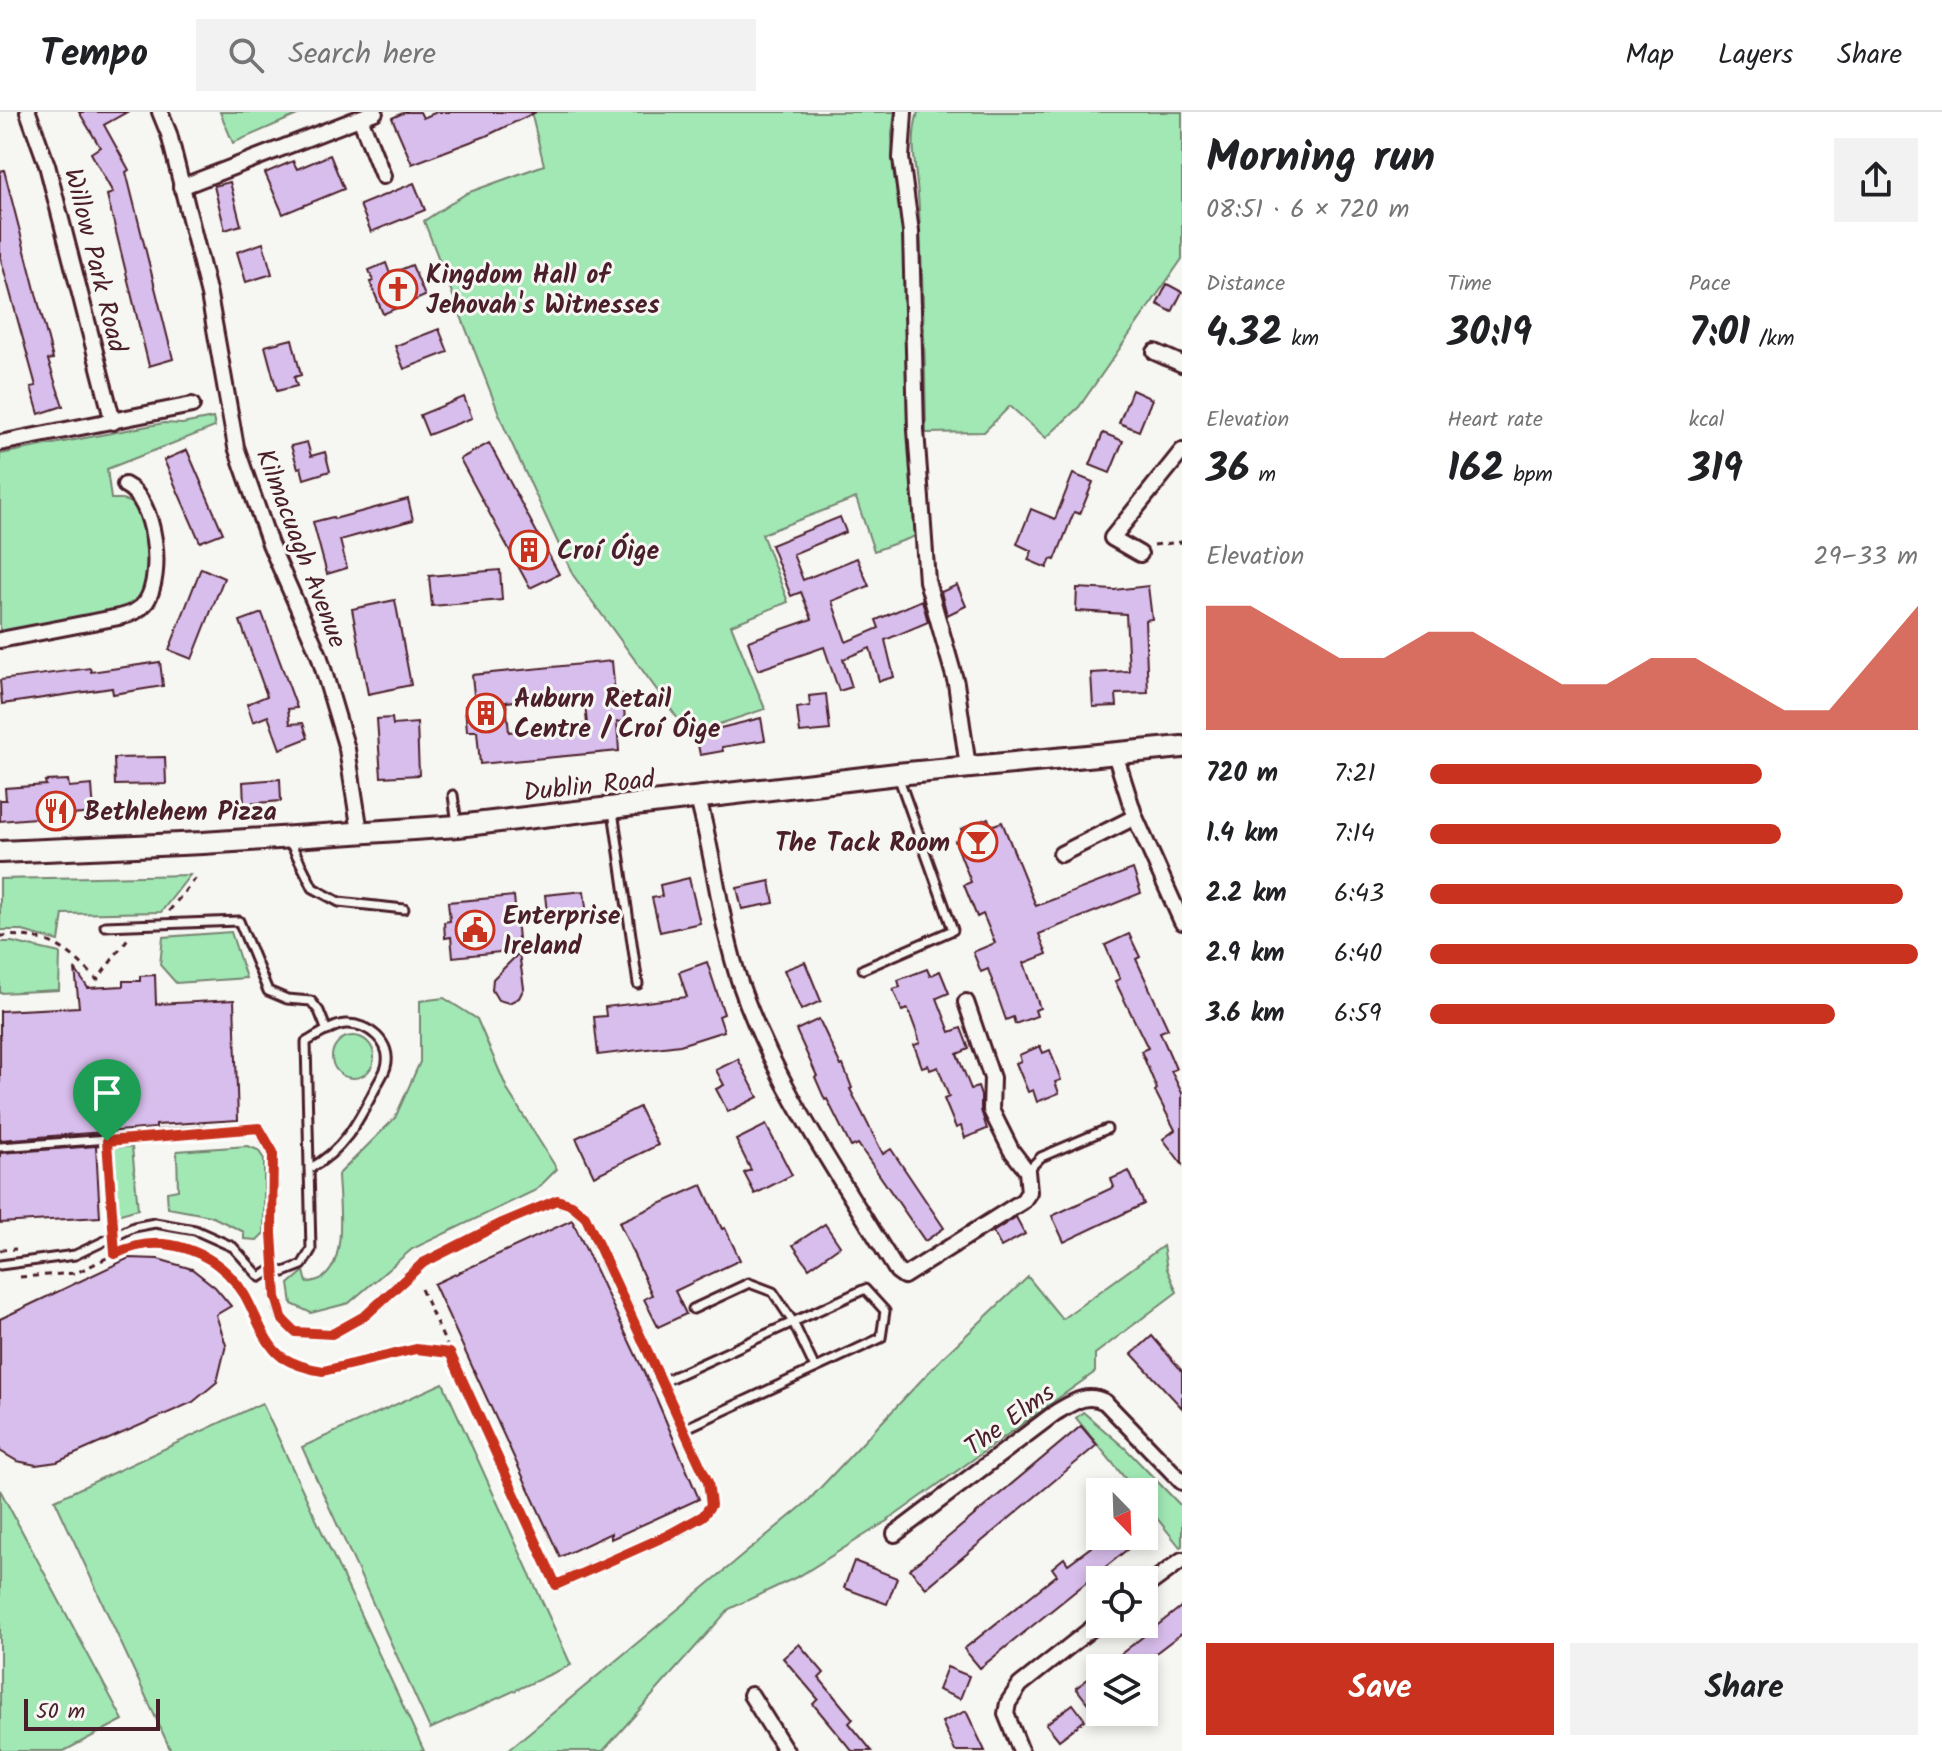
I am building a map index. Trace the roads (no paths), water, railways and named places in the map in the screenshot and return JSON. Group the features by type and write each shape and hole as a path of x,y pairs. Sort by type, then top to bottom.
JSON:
{"main road":[{"name":"Dublin Road","path":"0,852 458,826 897,774 1182,747"}],"street":[{"name":"Willow Park Road","path":"28,112 47,165 113,422"},
{"name":"Kilmacuagh Avenue","path":"160,112 169,134 209,295 236,447 270,544 319,655 347,749 360,832"},
{"path":"181,187 375,112"},
{"path":"904,112 901,158 911,232 916,430 927,581 956,683 968,767"},
{"path":"360,118 383,176"},
{"path":"1155,352 1182,364"},
{"path":"0,443 192,405"},
{"path":"1140,554 1112,538 1182,451"},
{"path":"0,640 125,616 146,602 153,579 153,537 141,498 125,485"},
{"path":"1115,754 1135,817 1182,922"},
{"path":"698,799 726,937 741,986 773,1065 897,1271 908,1276 1023,1201 1029,1192 1027,1171 1011,1150 991,1110 992,1078 966,1002"},
{"path":"1061,854 1135,817"},
{"name":"The Elms","path":"895,1534 1055,1413 1083,1398 1096,1397 1105,1402 1182,1482"},
{"path":"1158,1578 1182,1560"},
{"path":"1021,1751 1006,1714 1014,1692 1086,1633"},
{"path":"751,1695 786,1751"}],"lane":[{"path":"863,969 953,930 897,774"},
{"path":"453,795 458,826"},
{"path":"613,809 638,984"},
{"path":"288,837 313,888 339,902 404,909"},
{"path":"105,926 239,921 268,991 287,999 311,1001 327,1031"},
{"path":"0,1265 75,1255 134,1227 155,1223 195,1230 233,1247 260,1277 273,1269 284,1272 302,1265 311,1250 309,1169 306,1042 345,1024 362,1027 379,1036 387,1052 386,1067 349,1137 336,1151 309,1169"},
{"path":"0,1147 259,1128 273,1152 273,1269 283,1320 295,1332 332,1334 366,1315 423,1263 502,1223 557,1200 572,1205 585,1216 684,1429 708,1482 711,1505 703,1516 668,1535 556,1585"},
{"path":"1027,1171 1041,1157 1107,1129"},
{"path":"693,1309 749,1283 773,1292 793,1322 815,1368"},
{"path":"662,1382 865,1289 885,1311 881,1338 684,1429"}],"place":[{"name":"Kingdom Hall of Jehovah's Witnesses","path":"398,289"},
{"name":"Croí Óige","path":"529,550"},
{"name":"Auburn Retail Centre / Croí Óige","path":"486,713"},
{"name":"Bethlehem Pizza","path":"56,811"},
{"name":"The Tack Room","path":"978,842"},
{"name":"Enterprise Ireland","path":"475,930"}]}
